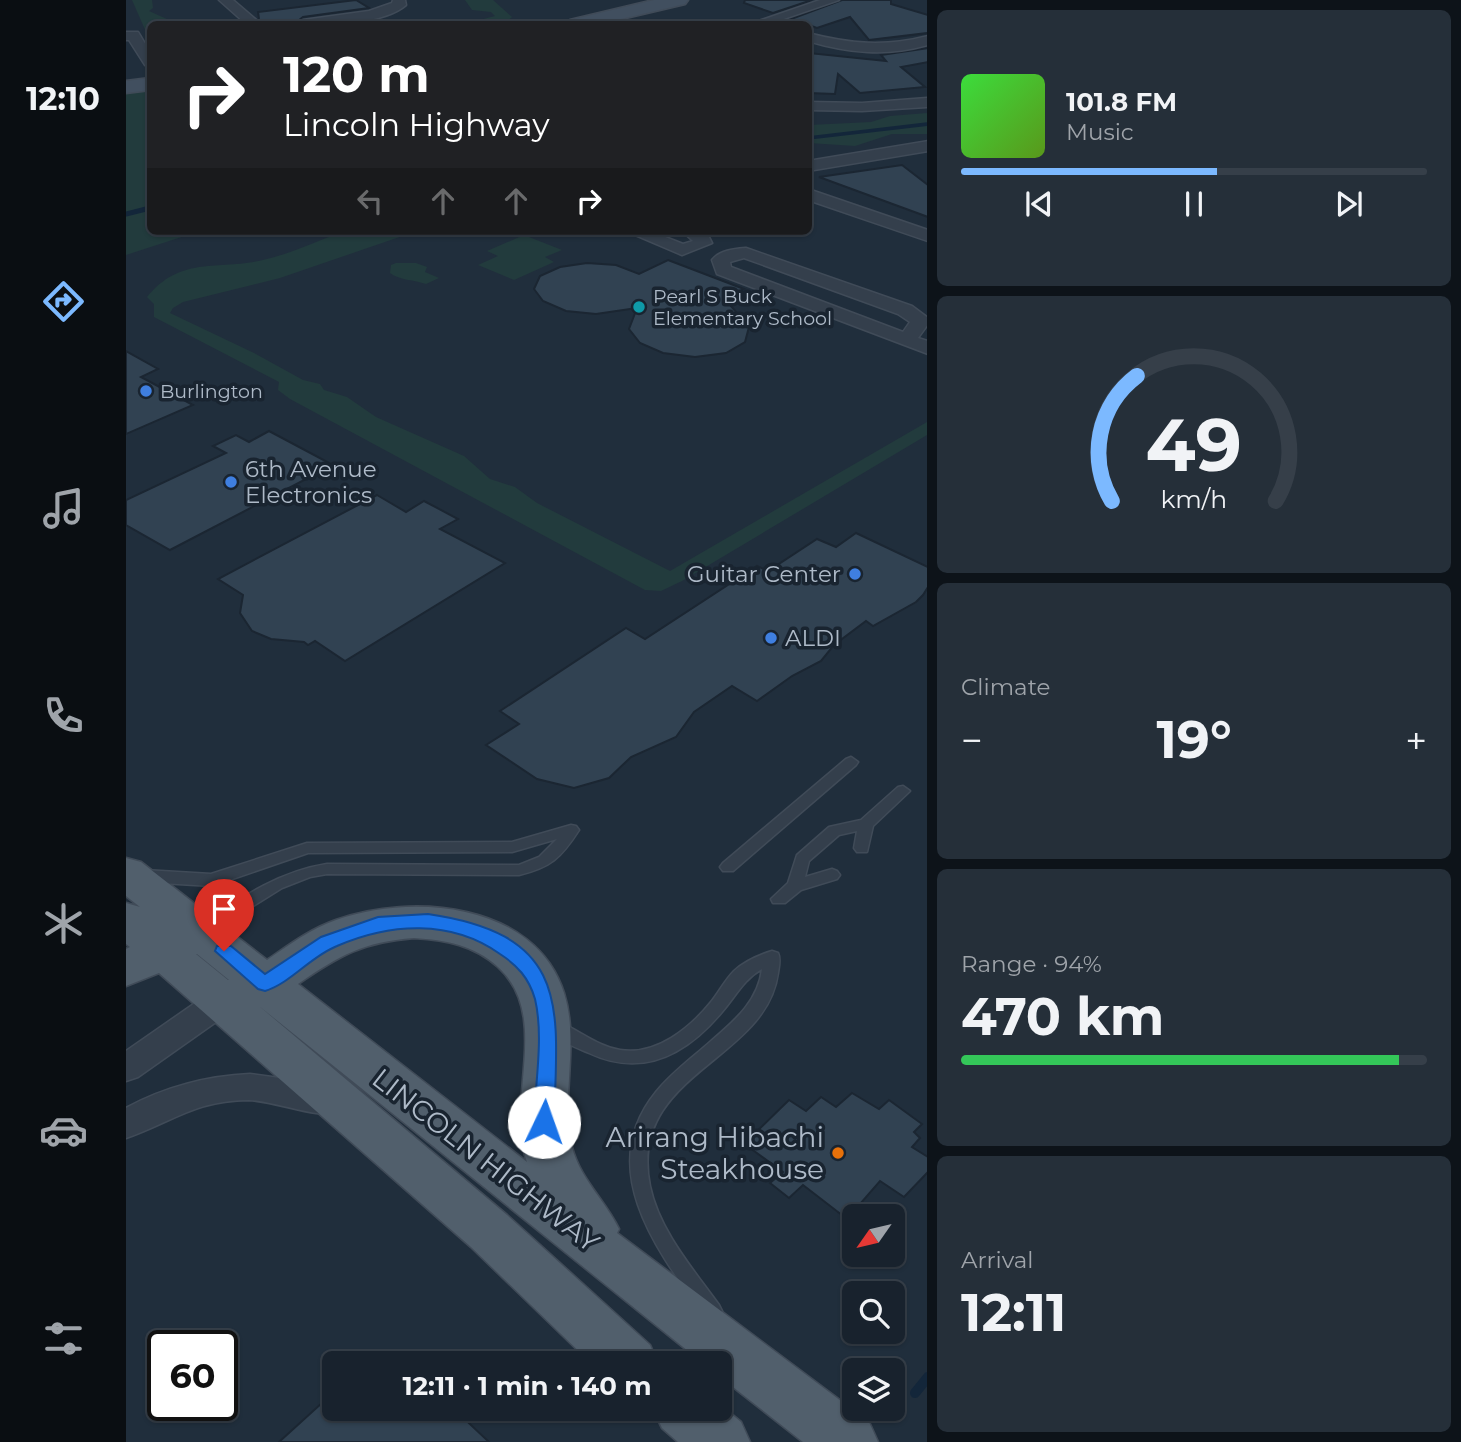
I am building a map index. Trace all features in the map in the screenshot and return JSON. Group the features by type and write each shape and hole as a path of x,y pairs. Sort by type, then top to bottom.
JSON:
{"main road":[{"path":"590,21 673,1"},
{"path":"126,87 147,69"},
{"name":"LINCOLN HIGHWAY","path":"126,874 163,950"},
{"name":"LINCOLN HIGHWAY","path":"126,919 163,950 243,993 630,1274 758,1375 849,1442"},
{"path":"243,993 327,942 351,931 402,920 451,924 491,938 522,959 539,983 548,1023 544,1122 554,1169 584,1219 630,1274"},
{"name":"LINCOLN HIGHWAY","path":"243,993 353,1114 489,1231 617,1351"},
{"path":"696,1421 721,1442"}],"street":[{"path":"225,0 250,21"},
{"path":"322,21 386,11 399,5 399,0"},
{"path":"773,21 833,0"},
{"path":"130,36 147,69"},
{"path":"812,38 848,46 879,48 927,40"},
{"path":"812,106 862,107 927,102"},
{"path":"812,165 927,146"},
{"path":"812,195 927,236"},
{"path":"645,235 682,250 703,243 699,235"},
{"path":"907,340 920,321 905,310 746,253 733,254 721,260 723,270 927,348"},
{"path":"126,1068 243,993"},
{"path":"126,1124 167,1102 197,1091 245,1085 304,1094 353,1114"}],"lane":[{"path":"728,867 851,762"},
{"path":"795,886 802,859 834,831 866,824 903,791"},
{"path":"862,848 866,824"},
{"path":"126,874 212,880 307,848 512,847 571,830 554,857 540,865 519,870 327,869 296,874 163,950"},
{"path":"779,899 795,886 832,875"},
{"path":"548,1023 604,1055 634,1059 651,1056 677,1042 712,1012 739,976 772,957 767,989 752,1011 656,1105 641,1136 638,1153 643,1195 670,1252 758,1375"}],"green space":[{"path":"132,0 152,0 153,8 149,11 169,20 147,21 147,34"},
{"path":"465,0 493,0 512,17 507,21 476,21 495,16 491,12 472,10"},
{"path":"147,90 147,235 188,235 126,255 126,94"},
{"path":"927,113 927,134 892,134 855,146 812,143 812,125 871,122 890,116"},
{"path":"336,235 405,235 280,278 183,302 170,313 303,380 320,384 324,390 347,397 376,417 464,456 490,479 515,487 537,503 670,571 927,422 927,435 682,581 661,591 645,590 290,399 278,390 279,382 154,317 154,304 147,297 173,275 201,267 246,263 294,251"},
{"path":"524,235 562,250 545,257 554,262 514,280 478,265 498,256 487,251"},
{"path":"416,263 427,267 425,272 439,278 426,284 397,277 390,273 391,265"}],"building":[{"path":"356,0 369,8 303,17 298,21 261,21 258,12"},
{"path":"745,0 812,0 773,13 744,3"},
{"path":"842,0 891,0 891,4 927,15 927,33 869,40 850,17 817,28 812,26 812,21 791,19"},
{"path":"927,48 927,62 901,67 925,87 860,93 838,74 835,94 812,93 812,53 886,61 881,55"},
{"path":"902,165 927,184 927,217 819,177"},
{"name":"Pearl S Buck Elementary School","path":"668,260 744,289 725,299 749,327 745,342 726,353 695,357 663,353 640,343 629,329 637,308 596,314 566,311 543,301 534,289 540,276 560,267 587,263 616,265 639,274"},
{"name":"Burlington","path":"126,351 158,369 141,377 193,405 126,434"},
{"name":"6th Avenue Electronics","path":"269,431 333,465 170,550 126,525 126,500 226,453 213,446 236,435 249,442"},
{"path":"377,495 406,512 424,501 458,519 440,529 505,563 345,661 315,641 308,645 304,642 271,639 252,631 240,613 243,595 218,579"},
{"path":"856,533 927,567 927,589 916,602 873,626 866,621 834,645 821,661 792,676 757,701 732,686 694,712 676,737 631,757 609,778 574,788 537,779 486,745 519,724 500,711 626,628 645,639 757,566 768,571 817,539 836,547"},
{"name":"Arirang Hibachi Steakhouse","path":"852,1093 879,1109 889,1100 922,1124 914,1132 920,1138 912,1147 927,1156 927,1173 904,1197 880,1181 860,1204 842,1204 842,1215 803,1185 789,1198 770,1183 783,1172 750,1148 753,1146 747,1141 789,1100 806,1111 821,1097 836,1107"},
{"path":"322,1403 322,1421 467,1421 489,1442 279,1442"}],"waterway":[{"path":"812,138 927,124"},
{"path":"126,214 147,209"},
{"path":"915,1393 927,1378"}],"place":[{"name":"Pearl S Buck Elementary School","path":"639,307"},
{"name":"Burlington","path":"146,391"},
{"name":"6th Avenue Electronics","path":"231,482"},
{"name":"Guitar Center","path":"855,574"},
{"name":"ALDI","path":"771,638"},
{"name":"Arirang Hibachi Steakhouse","path":"838,1153"}],"route":[{"path":"224,951 265,984 327,942 351,931 378,924 402,920 428,921 451,924 491,938 522,959 539,983 544,998 548,1023 544,1122"}]}
